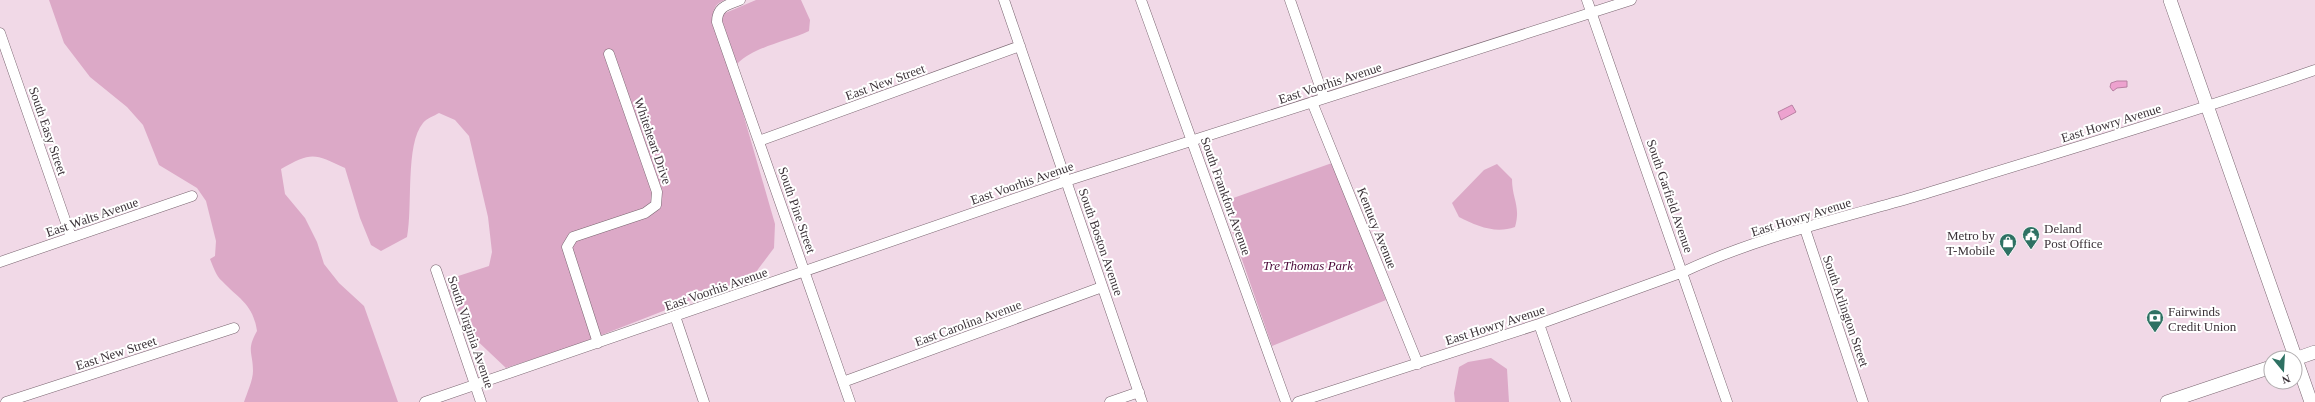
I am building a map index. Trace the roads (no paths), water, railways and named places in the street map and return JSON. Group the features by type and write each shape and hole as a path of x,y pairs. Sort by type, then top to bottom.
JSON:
{"main road":[{"path":"2170,0 2293,350"},
{"path":"2303,356 2315,352"},
{"path":"2167,402 2263,370"},
{"path":"2303,379 2311,402"}],"street":[{"name":"South Pine Street","path":"740,0 723,6 719,10 717,14 719,27 850,402"},
{"name":"South Boston Avenue","path":"1004,0 1142,402"},
{"name":"South Frankfort Avenue","path":"1141,0 1286,402"},
{"path":"1290,0 1324,98"},
{"name":"South Garfield Avenue","path":"1587,0 1683,272 1727,402"},
{"name":"East Voorhis Avenue","path":"425,402 805,272 1066,180 1631,0"},
{"name":"South Easy Street","path":"0,33 71,238"},
{"name":"East New Street","path":"759,141 1020,46"},
{"name":"Whiteheart Drive","path":"598,343 567,247 573,237 645,213 656,205 657,192 609,54"},
{"name":"East Howry Avenue","path":"1298,402 1539,324 1683,272 1706,261 1805,228 2208,107 2315,70"},
{"name":"Kentucy Avenue","path":"1312,102 1418,364"},
{"name":"East Walts Avenue","path":"0,262 192,196"},
{"name":"South Arlington Street","path":"1805,228 1863,402"},
{"name":"South Virginia Avenue","path":"436,270 481,402"},
{"name":"East Carolina Avenue","path":"843,382 1102,287"},
{"path":"675,316 704,402"},
{"path":"1539,324 1566,402"},
{"name":"East New Street","path":"6,402 234,328"},
{"path":"1110,402 1138,392"}],"place":[{"name":"Deland Post Office","path":"2031,250"},
{"name":"Metro by T-Mobile","path":"2008,257"},
{"name":"Fairwinds Credit Union","path":"2155,333"}],"park label":[{"name":"Tre Thomas Park","path":"1308,265"}]}
